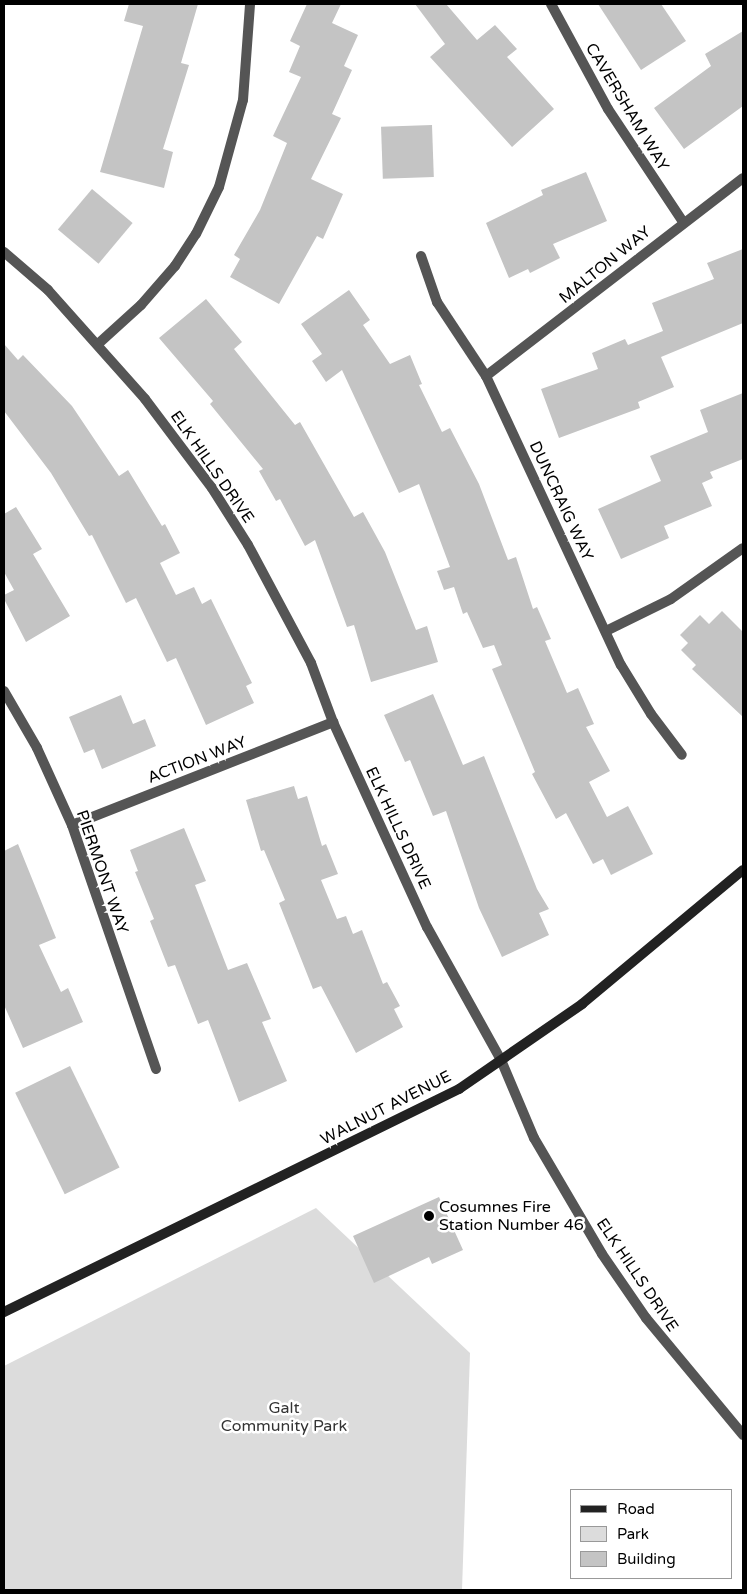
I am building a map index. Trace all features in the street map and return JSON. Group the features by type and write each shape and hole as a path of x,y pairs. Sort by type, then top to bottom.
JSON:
{"street":[{"path":"98,344 142,305 175,266 196,234 219,187 243,100 250,4"},
{"name":"CAVERSHAM WAY","path":"551,4 608,109 683,222"},
{"name":"MALTON WAY","path":"486,376 683,222 743,178"},
{"name":"ELK HILLS DRIVE","path":"4,252 48,290 98,344 172,434 248,544 311,663 334,722 427,927 501,1060 534,1138 602,1254 646,1318 743,1435"},
{"name":"DUNCRAIG WAY","path":"421,256 436,302 486,376 606,631 651,714 682,755"},
{"path":"606,631 671,599 743,548"},
{"name":"PIERMONT WAY","path":"4,691 37,748 72,825 156,1069"},
{"name":"ACTION WAY","path":"72,825 334,722"},
{"name":"WALNUT AVENUE","path":"4,1312 373,1134 459,1089 597,992 743,870"}],"green space":[{"name":"Galt Community Park","path":"316,1208 470,1353 462,1590 4,1590 4,1366"}],"building":[{"path":"129,4 198,4 181,63 189,65 163,149 173,152 164,188 100,172 143,26 124,21"},
{"path":"307,4 341,4 332,23 358,35 344,66 352,70 332,114 341,118 311,179 343,194 323,239 317,236 279,304 230,277 240,259 234,255 260,210 287,143 273,136 301,77 289,72 300,46 290,41"},
{"path":"415,4 446,4 477,40 495,25 517,49 507,57 554,109 512,147 430,57 445,44"},
{"path":"598,4 661,4 686,41 641,70"},
{"path":"743,31 743,106 684,149 654,108 711,66 705,54"},
{"path":"432,125 434,177 383,179 381,127"},
{"path":"586,172 607,221 553,244 560,258 530,273 528,269 509,278 486,223 543,195 541,190"},
{"path":"92,189 133,223 99,264 58,230"},
{"path":"743,249 743,323 661,357 674,387 638,402 640,408 559,438 541,389 598,369 592,353 625,339 628,345 663,331 652,303 714,279 707,263"},
{"path":"349,290 370,320 363,325 390,364 410,355 422,384 419,385 442,432 450,428 479,484 508,560 516,557 533,609 537,607 551,639 545,641 567,693 578,688 594,724 586,727 610,771 589,782 607,817 628,806 653,854 611,875 603,859 593,864 566,813 556,819 532,774 535,772 492,669 502,665 494,645 483,648 467,612 463,614 454,587 444,590 437,571 450,567 419,484 399,493 342,370 326,382 312,361 322,354 301,324"},
{"path":"206,299 242,342 234,349 295,425 300,422 354,517 363,512 385,552 416,630 427,626 438,662 371,682 354,625 347,627 315,540 305,546 280,499 276,501 259,471 263,469 210,404 213,401 159,338"},
{"path":"4,344 18,360 23,355 72,406 119,476 128,470 162,526 165,524 180,553 160,563 176,595 194,587 202,604 211,599 252,683 246,686 254,703 206,725 176,658 167,662 136,598 126,603 92,535 89,536 51,473 4,411"},
{"path":"743,393 743,459 710,472 713,478 702,483 712,506 664,526 669,538 621,559 598,509 661,481 650,456 708,432 700,410"},
{"path":"16,507 42,549 33,554 70,616 26,642 4,599 4,595 14,590 4,572 4,514"},
{"path":"722,611 743,632 743,717 692,669 696,665 681,650 688,643 680,635 700,615 709,624"},
{"path":"433,694 463,765 484,756 537,889 549,909 539,913 549,935 502,957 479,908 446,811 433,816 410,760 405,762 384,715"},
{"path":"121,695 133,724 145,719 156,746 102,769 94,749 84,753 69,717"},
{"path":"294,786 298,799 307,796 322,846 326,844 338,874 321,880 337,919 346,916 353,934 362,930 383,984 387,982 400,1006 394,1009 403,1027 356,1053 321,986 313,989 279,903 285,900 264,850 261,851 246,800"},
{"path":"184,828 206,881 195,885 228,970 247,963 271,1019 262,1022 287,1081 239,1102 208,1020 198,1024 175,965 168,967 150,921 154,919 135,872 138,871 130,850"},
{"path":"18,844 56,938 39,945 61,992 68,988 83,1022 23,1048 4,1005 4,851"},
{"path":"70,1066 120,1168 65,1194 15,1093"},
{"path":"439,1197 463,1250 432,1264 429,1257 374,1283 353,1236"}],"place":[{"name":"Cosumnes Fire Station Number 46","path":"429,1216"}]}
